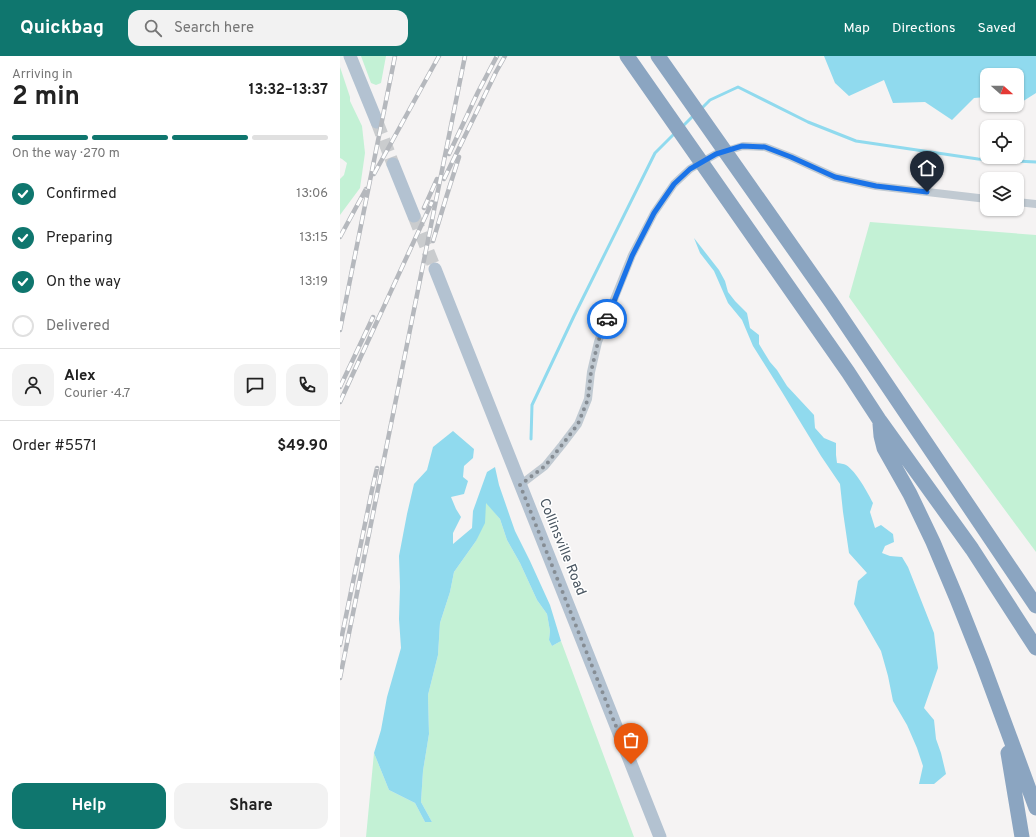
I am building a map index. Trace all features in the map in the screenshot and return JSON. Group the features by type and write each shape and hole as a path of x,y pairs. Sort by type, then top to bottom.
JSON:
{"highway":[{"path":"626,56 967,543 1036,648"},
{"path":"658,56 831,302 1036,606"},
{"path":"880,420 881,436 884,448 910,494 933,542 960,606 1036,808"},
{"path":"1012,571 1036,590"},
{"path":"1002,716 1022,837"}],"main road":[{"path":"350,56 377,122"},
{"path":"393,164 414,216"},
{"name":"Collinsville Road","path":"435,269 660,837"}],"street":[{"path":"520,485 545,466 578,424 588,399 591,372 598,342 632,256 658,207 674,184 690,169 716,154 742,146 765,147 835,177 876,186 980,198"},
{"path":"1024,203 1036,204"}],"green space":[{"path":"361,56 386,56 381,83 376,85 371,83"},
{"path":"340,67 350,101 362,126 365,153 360,188 340,215 340,179 344,175 347,163 340,158"},
{"path":"870,222 1036,235 1036,552 849,297"},
{"path":"486,502 500,519 507,540 520,563 537,600 547,614 550,631 549,640 552,646 561,641 634,837 366,837 374,753 389,790 415,803 425,822 432,822 421,802 423,771 429,734 428,695 438,655 440,623 450,592 454,572 476,541"}],"water":[{"path":"824,56 1036,56 1036,93 1024,101 1024,68 980,68 980,98 974,98 952,120 925,102 893,103 884,80 849,96 835,83"},
{"path":"694,238 719,270 725,281 728,292 747,313 750,328 759,335 759,344 770,362 787,386 814,415 815,428 824,438 836,443 837,463 841,463 850,468 861,482 873,503 870,512 875,528 881,525 893,534 894,542 885,546 882,553 890,556 902,557 908,567 934,633 938,668 924,708 934,720 936,739 946,774 934,784 919,784 923,766 917,748 907,725 893,701 881,651 854,604 858,581 867,573 849,553 840,484 753,346 742,320 728,303 714,271 700,253"},
{"path":"453,431 474,449 473,458 464,466 463,477 468,481 464,494 451,497 461,517 453,533 453,544 472,528 473,511 487,472 495,467 499,485 515,531 550,605 561,641 552,646 549,640 550,631 547,614 537,600 520,563 507,540 500,519 486,503 485,523 476,541 454,572 450,592 440,623 438,655 428,695 429,734 423,771 421,802 432,822 425,822 415,803 389,790 374,753 381,730 387,697 401,648 399,619 399,556 414,484 427,470 433,447"}],"waterway":[{"path":"701,109 710,100 738,87 808,122 856,141 978,159 1036,162"},
{"path":"682,127 694,115"},
{"path":"531,439 532,405 574,316 655,153 675,133"}],"tunnel":[{"path":"377,122 393,164"},
{"path":"414,216 435,269"}],"railway":[{"path":"340,330 395,56"},
{"path":"374,174 439,56"},
{"path":"340,678 465,56"},
{"path":"449,154 478,92 497,56"},
{"path":"444,179 505,56"},
{"path":"433,241 459,157"},
{"path":"424,208 437,179"},
{"path":"340,237 366,189"},
{"path":"340,402 432,202"},
{"path":"340,387 373,317"},
{"path":"340,645 377,468"}],"way so far":[{"path":"607,319 598,342 591,372 588,399 578,424 545,466 520,485 631,764"}],"route":[{"path":"607,319 632,256 654,213 674,184 690,169 716,154 742,146 765,147 835,177 876,186 927,192"}]}
